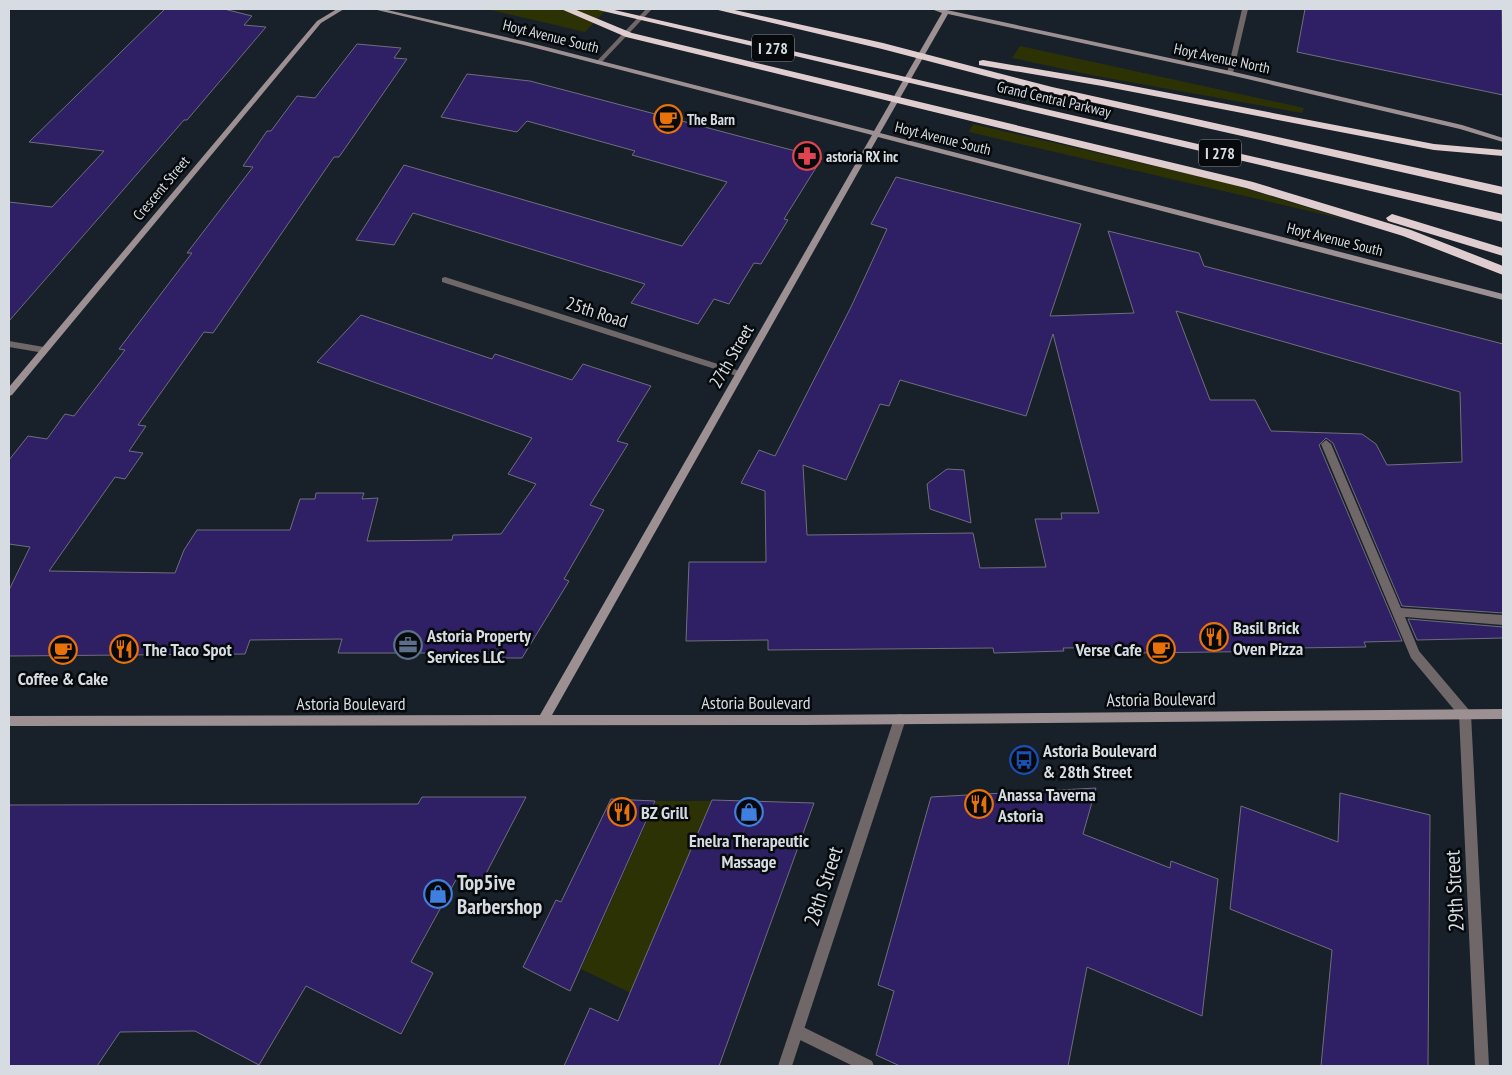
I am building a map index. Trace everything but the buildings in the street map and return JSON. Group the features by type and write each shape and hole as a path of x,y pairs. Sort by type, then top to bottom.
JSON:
{"highway":[{"path":"566,9 629,35 667,40 928,104 1235,173 1349,205 1503,252"},
{"name":"Grand Central Parkway","path":"599,9 1503,218"},
{"name":"Grand Central Parkway","path":"719,9 944,59 1051,90 1503,190"},
{"path":"944,59 1102,83 1416,144 1503,153"},
{"path":"928,104 1249,185 1407,233 1503,271"}],"main road":[{"name":"Crescent Street","path":"9,392 319,22 341,9"},
{"name":"Hoyt Avenue South","path":"376,9 876,134 1503,297"},
{"name":"Hoyt Avenue North","path":"934,9 946,10 1230,73 1462,127 1503,140"},
{"name":"27th Street","path":"543,720 946,10"},
{"name":"Astoria Boulevard","path":"9,721 900,719 1503,714"}],"street":[{"path":"598,63 649,9"},
{"path":"1230,73 1245,9"},
{"name":"25th Road","path":"445,280 740,374"},
{"path":"9,344 44,350"},
{"path":"1326,444 1415,654 1465,714"},
{"path":"1396,612 1503,620"},
{"name":"29th Street","path":"1465,714 1482,1066"},
{"name":"28th Street","path":"785,1066 900,719"},
{"path":"797,1031 867,1066"}],"green space":[{"path":"486,9 607,9 585,32"},
{"path":"1020,46 1304,108 1302,113 1096,76 1012,58"},
{"path":"973,124 1228,183 1348,220 969,132"},
{"path":"656,801 712,801 631,993 581,969"}],"place":[{"name":"The Barn","path":"668,119"},
{"name":"astoria RX inc","path":"807,156"},
{"name":"Basil Brick Oven Pizza","path":"1214,637"},
{"name":"Astoria Property Services LLC","path":"408,645"},
{"name":"The Taco Spot","path":"124,649"},
{"name":"Verse Cafe","path":"1161,649"},
{"name":"Coffee & Cake","path":"63,650"},
{"name":"Astoria Boulevard & 28th Street","path":"1024,760"},
{"name":"Anassa Taverna Astoria","path":"979,804"},
{"name":"BZ Grill","path":"622,812"},
{"name":"Enelra Therapeutic Massage","path":"749,812"},
{"name":"Top5ive Barbershop","path":"438,894"}]}
